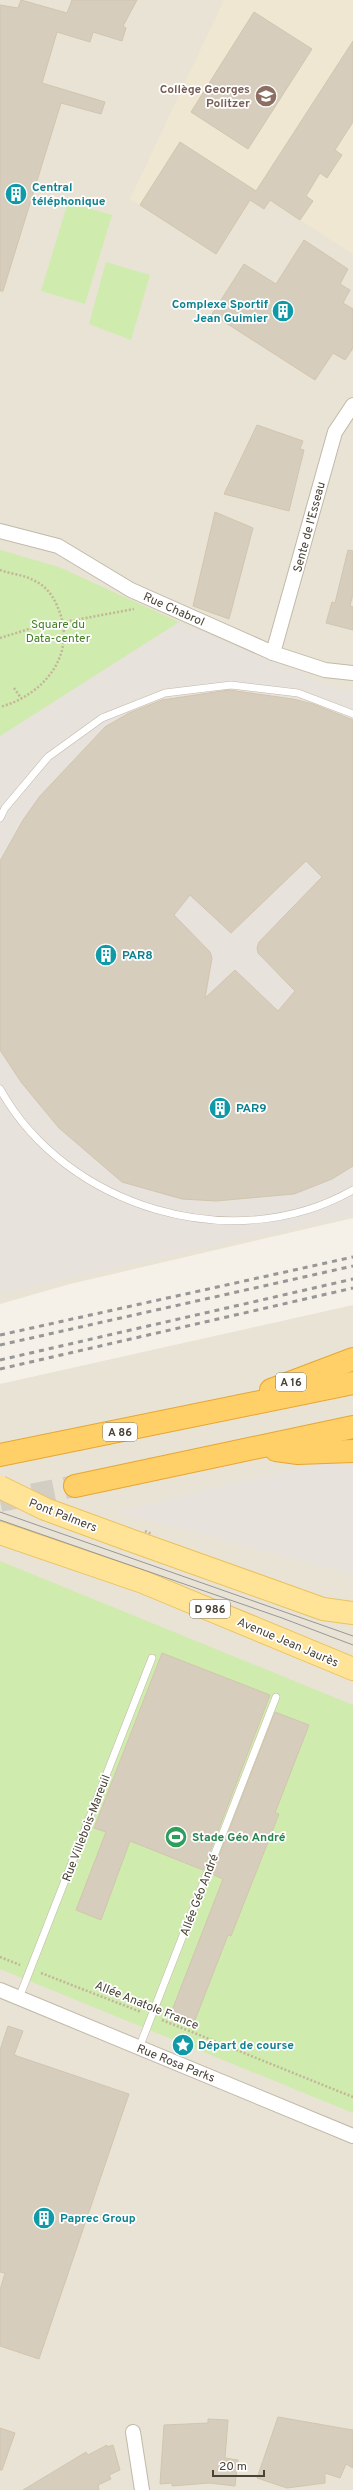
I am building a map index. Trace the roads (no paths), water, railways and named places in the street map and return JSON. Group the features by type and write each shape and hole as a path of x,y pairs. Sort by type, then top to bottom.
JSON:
{"highway":[{"name":"A 16","path":"230,1408 271,1389 353,1359"},
{"name":"A 86","path":"0,1455 353,1383"},
{"path":"75,1486 353,1427"},
{"path":"255,1448 298,1453 353,1451"}],"main road":[{"name":"Pont Palmers","path":"0,1487 45,1509 322,1609 353,1613"},
{"name":"Avenue Jean Jaurès","path":"0,1533 143,1582 353,1669"}],"street":[{"name":"Sente de l'Esseau","path":"274,653 335,432 353,405"},
{"name":"Rue Chabrol","path":"0,531 58,546 131,590 274,653 325,670 353,673"},
{"name":"Rue Rosa Parks","path":"0,1990 353,2136"},
{"path":"133,2432 142,2490"}],"lane":[{"path":"0,818 3,807 48,757 102,718 165,693 231,684 298,693 353,714"},
{"path":"0,1089 26,1126 56,1156 96,1184 128,1200 168,1214 210,1220 253,1220 294,1214 335,1201 353,1190"},
{"name":"Rue Villebois-Mareuil","path":"19,1998 152,1658"},
{"name":"Allée Géo André","path":"139,2048 276,1697"}],"tunnel":[{"path":"0,1501 75,1486"}],"tram line":[{"path":"0,1512 353,1636"},
{"path":"0,1520 282,1618 353,1645"}],"railway":[{"path":"0,1335 353,1257"},
{"path":"0,1345 353,1266"},
{"path":"0,1360 353,1279"},
{"path":"0,1369 353,1288"}],"place":[{"name":"Collège Georges Politzer","path":"266,96"},
{"name":"Central téléphonique","path":"16,194"},
{"name":"Complexe Sportif Jean Guimier","path":"283,311"},
{"name":"PAR8","path":"106,955"},
{"name":"PAR9","path":"220,1108"},
{"name":"Stade Géo André","path":"176,1837"},
{"name":"Départ de course","path":"183,2045"},
{"name":"Paprec Group","path":"44,2218"}],"park label":[{"name":"Square du Data-center","path":"58,631"}]}
